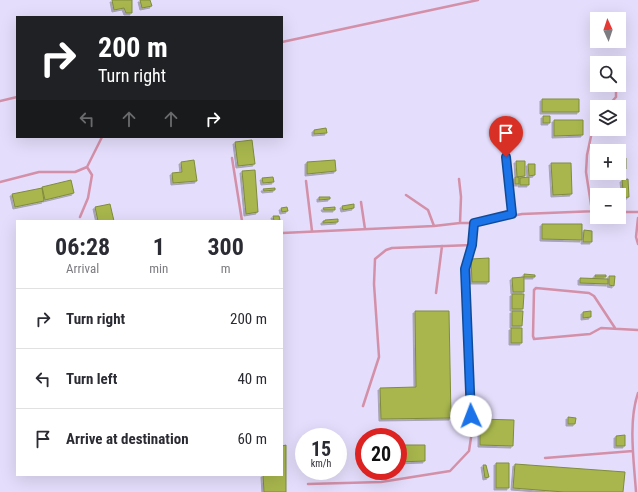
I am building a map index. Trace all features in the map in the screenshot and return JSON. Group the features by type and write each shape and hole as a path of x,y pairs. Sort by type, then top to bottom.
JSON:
{"lane":[{"path":"283,42 478,0"},
{"path":"0,101 16,97"},
{"path":"590,198 586,172 587,156 591,136"},
{"path":"0,182 39,172 76,172 87,167 102,138"},
{"path":"506,157 512,214"},
{"path":"232,158 242,220"},
{"path":"80,217 88,198 92,175 87,167"},
{"path":"459,179 461,197 460,223"},
{"path":"306,181 312,232"},
{"path":"406,195 428,210 434,226"},
{"path":"361,202 365,229"},
{"path":"283,233 434,226 474,223 512,214 590,211"},
{"path":"626,212 638,212"},
{"path":"638,218 636,237 638,244"},
{"path":"308,484 381,482 450,471 469,451 472,431 465,269 472,245 474,223"},
{"path":"363,406 379,357 374,284 375,259 386,250 392,248 472,245"},
{"path":"436,293 442,246"},
{"path":"615,328 594,296 589,293 536,288 534,290 532,336 534,338 590,334 601,328 638,330"},
{"path":"636,492 633,451 634,405 638,393"},
{"path":"544,458 633,451"}],"building":[{"path":"112,0 132,0 132,13 126,13 124,8 114,10"},
{"path":"140,0 150,0 152,6 142,8"},
{"path":"542,99 579,99 579,112 542,112"},
{"path":"543,116 550,116 550,123 543,123"},
{"path":"554,120 583,120 583,135 554,136"},
{"path":"326,128 327,133 314,134 314,130"},
{"path":"252,140 255,164 238,166 235,142"},
{"path":"194,160 197,181 173,183 172,173 182,172 181,162"},
{"path":"335,160 336,171 307,174 307,162"},
{"path":"516,161 525,161 525,176 517,177"},
{"path":"551,163 571,163 572,194 553,195"},
{"path":"528,164 535,164 535,175 529,176"},
{"path":"255,170 258,212 246,214 242,171"},
{"path":"273,177 274,182 263,183 262,178"},
{"path":"515,177 519,177 519,184 515,184"},
{"path":"529,177 529,185 520,185 520,178"},
{"path":"628,179 629,197 626,197 626,188 623,188 622,180"},
{"path":"71,180 74,193 45,200 42,187"},
{"path":"42,188 44,201 15,207 12,194"},
{"path":"275,188 275,190 264,191 263,189"},
{"path":"319,197 330,197 330,199 319,200"},
{"path":"110,204 114,220 98,220 95,207"},
{"path":"354,204 354,208 343,210 342,206"},
{"path":"287,207 288,211 282,212 281,208"},
{"path":"335,207 335,210 324,210 323,208"},
{"path":"273,216 279,216 280,220 274,220"},
{"path":"338,219 338,222 323,223 325,220"},
{"path":"542,224 582,224 582,240 542,239"},
{"path":"584,230 592,231 592,242 583,242"},
{"path":"489,258 489,282 472,282 471,259"},
{"path":"524,274 535,275 535,277 524,277"},
{"path":"595,275 606,275 606,277 595,277"},
{"path":"609,276 615,276 614,286 609,285"},
{"path":"524,277 524,292 513,292 512,278"},
{"path":"580,278 608,279 608,284 580,283"},
{"path":"512,294 524,294 523,309 512,309"},
{"path":"415,311 449,311 451,418 381,419 380,388 416,387"},
{"path":"512,311 523,311 522,326 512,326"},
{"path":"591,311 591,317 583,318 583,312"},
{"path":"511,328 522,328 522,343 511,343"},
{"path":"568,417 576,418 575,424 568,424"},
{"path":"480,419 514,420 513,446 480,445"},
{"path":"625,435 625,446 616,446 616,436"},
{"path":"286,445 286,492 264,492 263,476 283,476 283,446"},
{"path":"407,445 425,445 425,461 407,462"},
{"path":"496,463 509,463 509,488 496,488"},
{"path":"515,464 625,472 623,492 564,492 513,488"},
{"path":"483,465 486,465 489,477 485,478"}],"route":[{"path":"471,416 465,269 472,245 474,223 512,214 506,157"}]}
